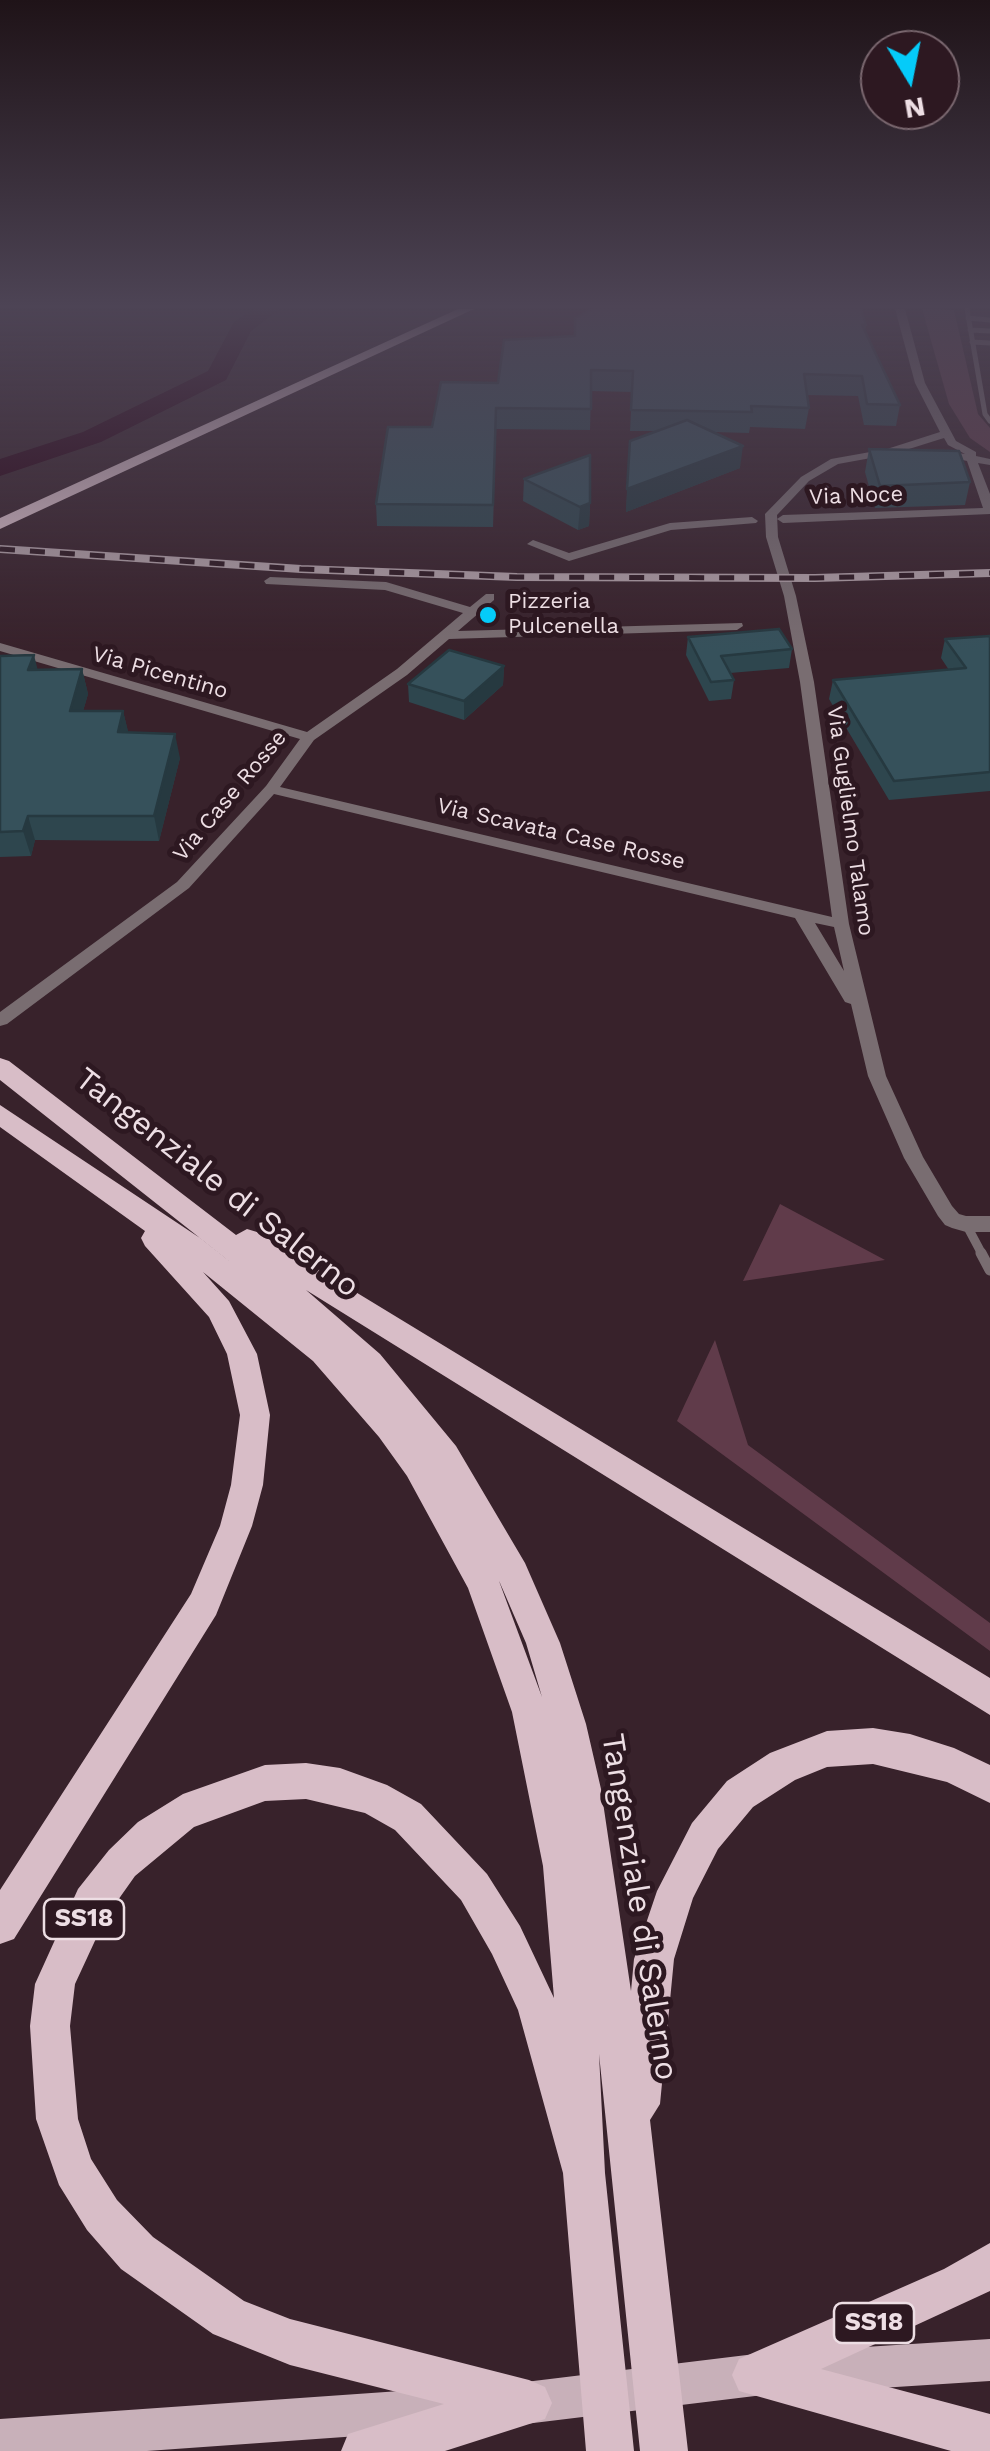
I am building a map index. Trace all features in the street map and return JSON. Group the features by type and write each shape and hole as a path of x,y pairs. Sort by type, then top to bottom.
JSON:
{"highway":[{"path":"0,511 193,423"},
{"path":"0,524 219,423"},
{"name":"Tangenziale di Salerno","path":"1,1068 150,1180 334,1329 369,1363 445,1456 513,1574 543,1643 583,1788 638,2187 664,2451"},
{"name":"SS18","path":"0,1114 110,1196 190,1246 323,1352 418,1466 484,1582 530,1712 562,1866 579,2056 586,2192"},
{"path":"150,1180 894,1635 990,1698"},
{"name":"SS18","path":"0,1925 204,1604 236,1526 254,1447 250,1382 231,1328 173,1255 110,1196"},
{"path":"638,2187 642,2040 654,1959 676,1891 698,1850 740,1794 783,1766 827,1748 872,1746 939,1761 990,1785"},
{"name":"SS18","path":"530,2403 290,2342 229,2318 138,2254 102,2215 74,2170 58,2120 50,2026 55,1984 92,1904 122,1862 151,1834 184,1812 266,1783 323,1784 374,1798 408,1817 474,1887 506,1940 537,2006 586,2192"},
{"path":"586,2192 610,2451"},
{"name":"SS18","path":"754,2375 960,2284 990,2265"},
{"path":"754,2375 990,2438"},
{"path":"365,2451 530,2403"}],"main road":[{"path":"0,2440 530,2403 754,2375 990,2360"}],"street":[{"path":"941,423 948,438 990,461"},
{"path":"892,450 948,438"},
{"path":"931,452 948,438"},
{"path":"892,450 990,461"},
{"name":"Via Guglielmo Talamo","path":"892,450 852,456 822,467 790,491 771,514 772,537 790,596 807,682 841,924 877,1076 914,1158 945,1211 952,1220 966,1224"},
{"path":"971,458 990,510"},
{"name":"Via Noce","path":"783,519 990,510"},
{"path":"533,544 569,557 670,527 752,520"},
{"path":"270,581 386,586 473,612"},
{"name":"Via Case Rosse","path":"0,1020 183,885 271,789 309,738 402,672 490,597"},
{"path":"446,635 737,626"},
{"name":"Via Picentino","path":"0,647 309,738"},
{"name":"Via Scavata Case Rosse","path":"271,789 841,924"},
{"path":"801,914 861,1015"},
{"path":"966,1224 990,1224"}],"lane":[{"path":"966,1224 990,1270"}],"shaded area":[{"path":"961,423 986,423 990,428 990,452 970,438"},
{"path":"780,1204 885,1260 743,1281"},
{"path":"715,1340 748,1445 990,1623 990,1651 677,1421"}],"building":[{"path":"433,423 496,423 493,505 376,504 388,427 432,427"},
{"path":"678,423 694,423 743,446 627,489 630,441"},
{"path":"869,449 959,451 970,482 880,486"},
{"path":"590,455 590,503 580,507 524,479"},
{"path":"779,629 792,649 721,656 734,680 711,682 688,637"},
{"path":"990,636 990,772 894,781 833,680 966,668 945,639"},
{"path":"449,650 504,666 464,701 408,684"},
{"path":"34,655 28,670 82,669 70,711 123,711 118,732 175,734 154,816 28,816 23,831 0,832 0,656"}],"waterway":[{"path":"0,468 92,437 120,423"}],"railway":[{"path":"0,549 301,569 517,577 815,578 990,573"}],"place":[{"name":"Pizzeria Pulcenella","path":"488,615"}]}
